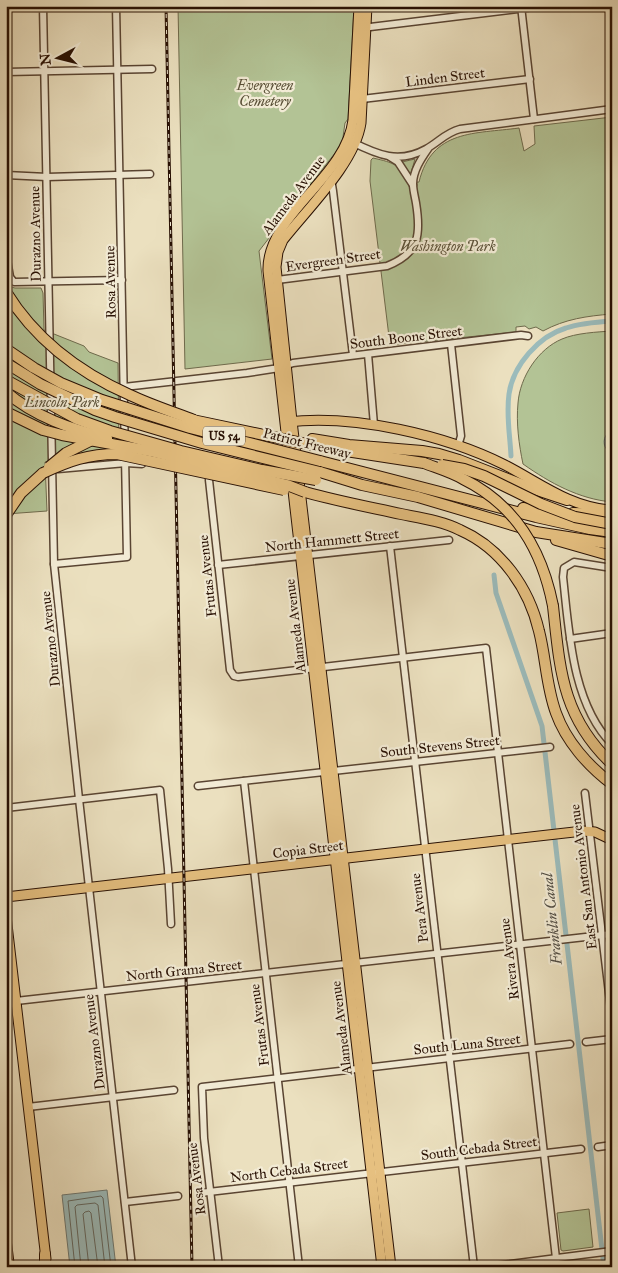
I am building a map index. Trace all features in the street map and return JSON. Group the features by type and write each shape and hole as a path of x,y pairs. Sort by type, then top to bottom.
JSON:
{"highway":[{"path":"6,292 28,324 61,354 106,383 146,402 194,420"},
{"name":"Patriot Freeway","path":"6,349 34,368 102,400 190,428 561,523 612,532"},
{"name":"Patriot Freeway","path":"6,363 40,384 95,410 318,476"},
{"path":"6,380 77,419 110,431 217,460 262,470 318,476 362,485 418,498 536,532 612,544"},
{"path":"6,392 48,418 77,430 134,444 150,451"},
{"path":"146,402 312,442 439,454 567,500"},
{"path":"128,408 145,409 194,420 464,469 484,476 554,510 575,517 612,524"},
{"path":"6,412 35,427 62,436 150,451 287,485 305,492 425,519 454,527 482,542 494,552 521,586 532,607 541,639 549,693 556,715 575,747 612,784"},
{"path":"6,516 21,493 66,453 95,439 130,434 202,443"},
{"path":"48,471 79,458 118,454 286,491 305,492"},
{"path":"424,463 464,479 483,490 509,513 527,535 541,562 553,606 560,670 568,700 583,731 601,754 612,764"},
{"path":"484,502 560,513 612,512"},
{"path":"536,532 554,540 612,556"},
{"path":"564,728 570,750 576,759 593,777 612,792"},
{"path":"6,1243 9,1267"},
{"path":"45,1254 46,1267"}],"main road":[{"name":"Alameda Avenue","path":"352,142 360,130 362,99 362,28 359,6"},
{"name":"Alameda Avenue","path":"283,366 268,271 269,252 280,231 326,180 348,159 352,142 362,28 367,6"},
{"name":"Alameda Avenue","path":"326,180 282,244 277,257 277,280 288,422 363,1068 376,1173 391,1267"},
{"path":"288,422 328,421 374,425 406,431 458,446 506,466 567,500 612,512"},
{"name":"Copia Street","path":"6,897 547,835 590,831 612,840"},
{"path":"7,922 45,1254"},
{"name":"Alameda Avenue","path":"376,1173 382,1267"}],"street":[{"name":"Durazno Avenue","path":"43,6 49,282 48,471 54,564 132,1267"},
{"name":"Rosa Avenue","path":"54,564 127,557 116,6"},
{"path":"362,28 521,7 542,6"},
{"path":"521,7 534,119"},
{"path":"6,72 152,69"},
{"name":"Linden Street","path":"362,99 530,79"},
{"path":"352,142 389,157 407,156 428,148 445,135 459,129 612,109"},
{"name":"Evergreen Street","path":"277,280 387,266 400,260 411,249 418,234 419,225 413,185 418,166 428,148"},
{"name":"Evergreen Street","path":"389,157 398,162 413,185"},
{"path":"6,175 47,177 150,174"},
{"path":"326,180 332,185 333,191 353,356"},
{"path":"6,254 11,280 14,282 122,280"},
{"name":"South Boone Street","path":"124,387 247,373 368,354 522,335 528,336"},
{"path":"450,344 461,436 458,446"},
{"path":"368,354 374,425"},
{"path":"48,471 126,463 142,464"},
{"name":"Frutas Avenue","path":"209,480 230,670 234,676 238,677 317,668"},
{"name":"North Hammett Street","path":"218,565 449,540"},
{"name":"Pera Avenue","path":"390,546 474,1267"},
{"path":"612,568 577,561 564,568 562,577 570,639 578,677 590,712 598,728 612,744"},
{"path":"570,639 612,634"},
{"name":"Rivera Avenue","path":"403,658 486,648 557,1267"},
{"path":"317,668 403,658"},
{"name":"South Stevens Street","path":"198,786 329,773 550,747"},
{"name":"Frutas Avenue","path":"244,781 300,1267"},
{"path":"6,808 160,790 169,879 171,924"},
{"name":"East San Antonio Avenue","path":"585,793 612,1018"},
{"name":"North Grama Street","path":"16,1001 612,934"},
{"path":"586,1042 612,1039"},
{"name":"South Luna Street","path":"202,1087 570,1044"},
{"name":"Rosa Avenue","path":"202,1087 204,1138 219,1267"},
{"path":"28,1107 174,1090"},
{"path":"598,1147 612,1145"},
{"name":"South Cebada Street","path":"376,1173 581,1149"},
{"name":"North Cebada Street","path":"200,1193 376,1173"},
{"path":"125,1202 178,1196"},
{"path":"486,1267 611,1252"}],"green space":[{"name":"Evergreen Cemetery","path":"178,6 354,6 348,119 345,123 342,144 259,251 272,359 185,369"},
{"name":"Washington Park","path":"612,117 612,314 576,319 543,331 536,327 529,329 525,326 516,327 516,332 390,345 370,181 371,160 373,158 391,163 399,168 409,183 419,182 425,165 434,152 445,143 457,137 519,128 524,151 535,144 534,126"},
{"path":"415,159 411,173 409,174 402,162"},
{"name":"Lincoln Park","path":"6,281 11,287 15,288 41,288 43,293 44,330 84,346 89,352 118,363 119,456 45,462 47,511 6,514"},
{"path":"612,331 612,502 576,494 544,478 523,464 517,418 519,393 522,383 532,365 545,350 562,339 574,335"},
{"path":"589,1209 593,1247 561,1250 557,1213"}],"water":[{"path":"612,429 612,450 607,450 604,444 605,438"},
{"path":"107,1190 116,1267 70,1267 62,1195"}],"waterway":[{"name":"Franklin Canal","path":"511,456 508,402 511,383 522,362 537,345 556,332 577,325 612,321"},
{"name":"Franklin Canal","path":"494,575 496,593 542,726 604,1267"}],"railway":[{"path":"166,6 192,1267"}]}
